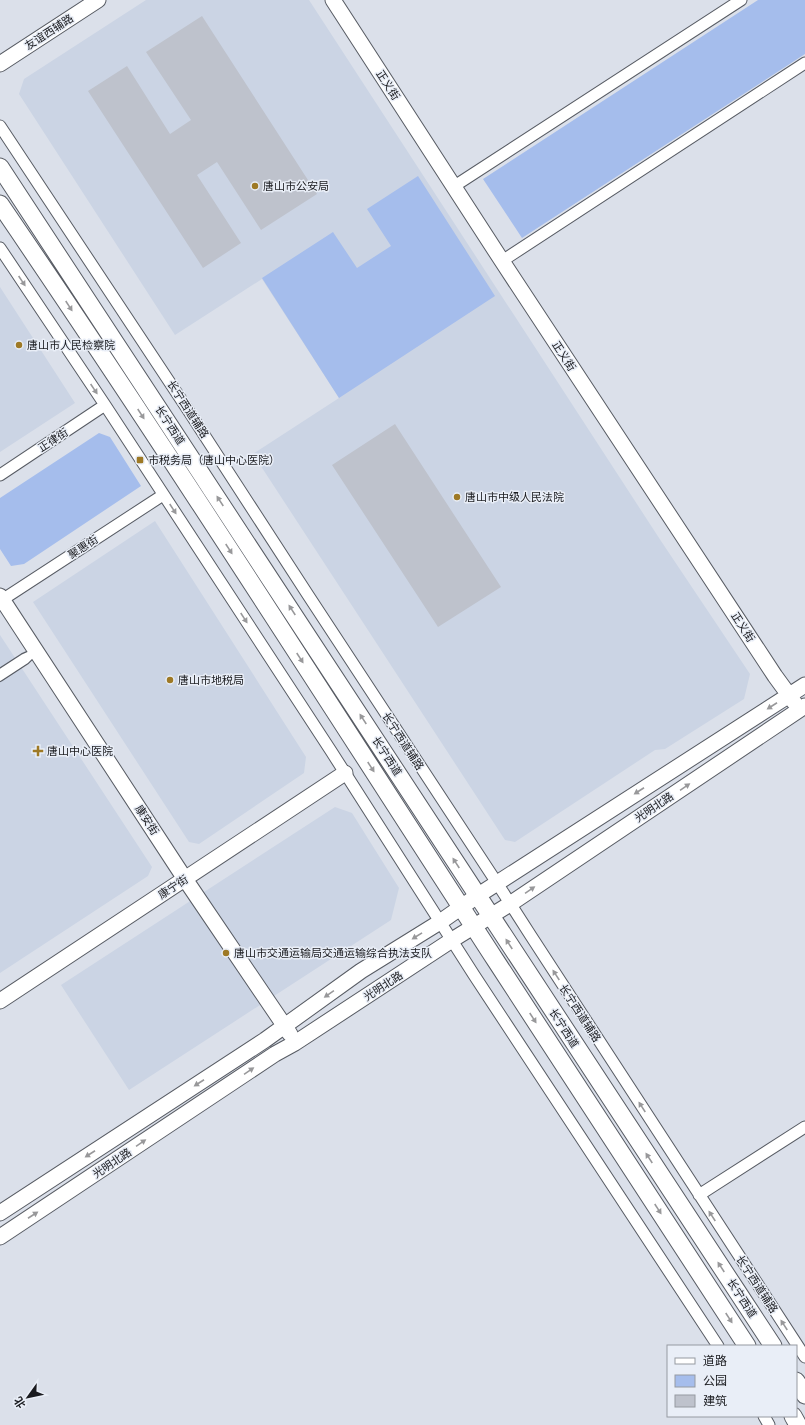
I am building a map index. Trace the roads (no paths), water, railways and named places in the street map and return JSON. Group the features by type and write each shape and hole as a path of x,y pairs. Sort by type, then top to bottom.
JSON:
{"main road":[{"name":"友谊西辅路","path":"0,64 98,0"},
{"name":"正义街","path":"333,0 453,187 775,676 789,695 802,708"},
{"name":"长宁西道","path":"0,167 772,1345"},
{"name":"长宁西道","path":"0,204 71,308 248,577 746,1345"},
{"name":"康安街","path":"1,598 185,879 295,1043"},
{"name":"光明北路","path":"0,1213 265,1040 361,971 440,922 477,896 805,684"},
{"name":"光明北路","path":"0,1237 275,1054 295,1043 452,940 510,904 802,708"},
{"name":"康宁街","path":"0,1001 345,773"},
{"path":"797,1383 805,1395"}],"street":[{"path":"453,187 741,0"},
{"path":"502,261 805,63"},
{"name":"长宁西道辅路","path":"0,126 188,410 797,1345"},
{"path":"0,248 345,773 440,922 717,1345"},
{"name":"正律街","path":"0,475 105,406"},
{"name":"聚惠街","path":"1,598 163,495"},
{"path":"699,1195 805,1127"},
{"name":"长宁西道辅路","path":"797,1346 805,1358"}],"lane":[{"path":"0,672 23,657 36,651"},
{"path":"0,678 26,661 36,651"}],"place":[{"name":"唐山市公安局","path":"255,186"},
{"name":"唐山市人民检察院","path":"19,345"},
{"name":"市税务局（唐山中心医院）","path":"140,460"},
{"name":"唐山市中级人民法院","path":"457,497"},
{"name":"唐山市地税局","path":"170,680"},
{"name":"唐山中心医院","path":"38,751"},
{"name":"唐山市交通运输局交通运输综合执法支队","path":"226,953"}]}
